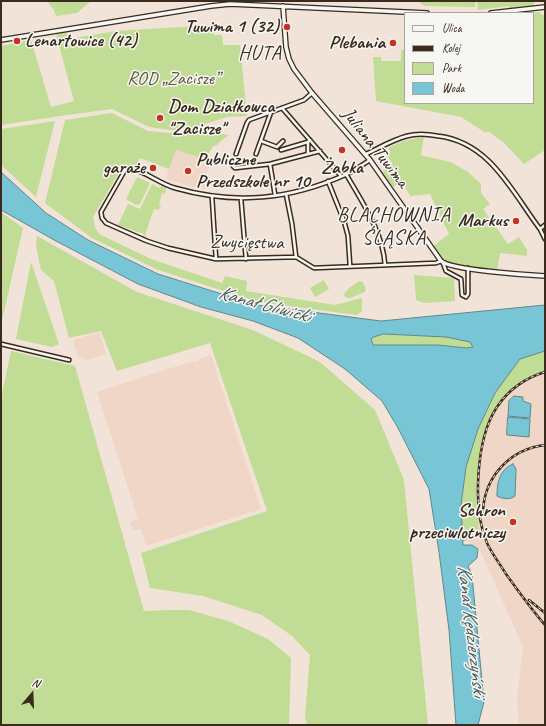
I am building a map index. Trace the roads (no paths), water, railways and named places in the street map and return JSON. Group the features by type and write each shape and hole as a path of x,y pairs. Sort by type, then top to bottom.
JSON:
{"main road":[{"path":"1,40 218,5 239,4 406,12"},
{"name":"Juliana Tuwima","path":"283,6 286,47 289,59 294,69 312,93 366,154 442,262"},
{"path":"500,12 545,7"},
{"name":"Zwycięstwa","path":"442,262 468,268 545,276"}],"street":[{"path":"236,154 249,120 304,100 312,93"},
{"path":"282,108 309,141 320,151 341,176"},
{"path":"256,154 271,112"},
{"path":"366,154 387,143 407,136 427,134 453,139 467,145 480,153 502,174 540,229 545,239"},
{"path":"261,141 276,147 283,141"},
{"path":"281,150 309,141"},
{"path":"308,154 309,141"},
{"path":"233,163 235,168 270,164 320,151"},
{"path":"216,259 212,197 241,199 286,194 328,182 346,174 370,160"},
{"path":"270,164 275,195"},
{"name":"Zwycięstwa","path":"212,197 171,186 133,168 125,170 101,212 102,218 106,223 147,241 179,251 216,259 296,257 314,268 442,262"},
{"path":"346,174 376,228 384,252 384,265"},
{"path":"328,182 344,221 348,236 350,266"},
{"path":"286,194 292,224 296,257"},
{"path":"241,199 246,259"},
{"path":"540,229 545,225"},
{"path":"442,262 446,271 461,279 462,295 464,297 468,296 468,268"},
{"path":"1,344 69,360"}],"water":[{"name":"Kanał Kędzierzyński","path":"1,172 46,213 88,240 158,274 257,305 381,321 545,305 545,351 520,359 495,393 478,429 466,467 461,505 463,545 472,545 478,549 477,558 468,566 472,575 484,702 478,725 456,725 449,630 429,489 398,428 382,401 345,369 298,338 253,321 201,307 138,284 1,210","holes":["384,334 446,337 470,342 473,347 466,348 438,345 373,345 371,339"]},
{"path":"514,396 523,397 523,401 531,404 530,418 508,416 509,401"},
{"path":"508,417 530,419 529,437 507,435"},
{"path":"513,464 516,469 515,496 506,499 497,496 502,473"}],"railway":[{"path":"545,372 531,377 518,385 497,407 490,420 484,437 478,474 479,512 482,529 487,543 506,574 545,625"},
{"path":"483,512 488,487 501,467 521,452 545,445"},
{"path":"529,600 545,613"}],"place":[{"name":"Tuwima 1 (32)","path":"287,27"},
{"name":"Lenartowice (42)","path":"17,41"},
{"name":"Plebania","path":"393,43"},
{"name":"Dom Działkowca \"Zacisze\"","path":"160,118"},
{"name":"Żabka","path":"342,150"},
{"name":"garaże","path":"153,168"},
{"name":"Publiczne Przedszkole nr 10","path":"188,171"},
{"name":"Markus","path":"516,221"},
{"name":"Schron przeciwlotniczy","path":"513,522"}],"district":[{"name":"HUTA","path":"260,54"},
{"name":"BLACHOWNIA ŚLĄSKA","path":"394,228"}],"park label":[{"name":"ROD „Zacisze”","path":"173,79"}],"water label":[{"name":"Kanał Gliwicki","path":"264,305"}]}
